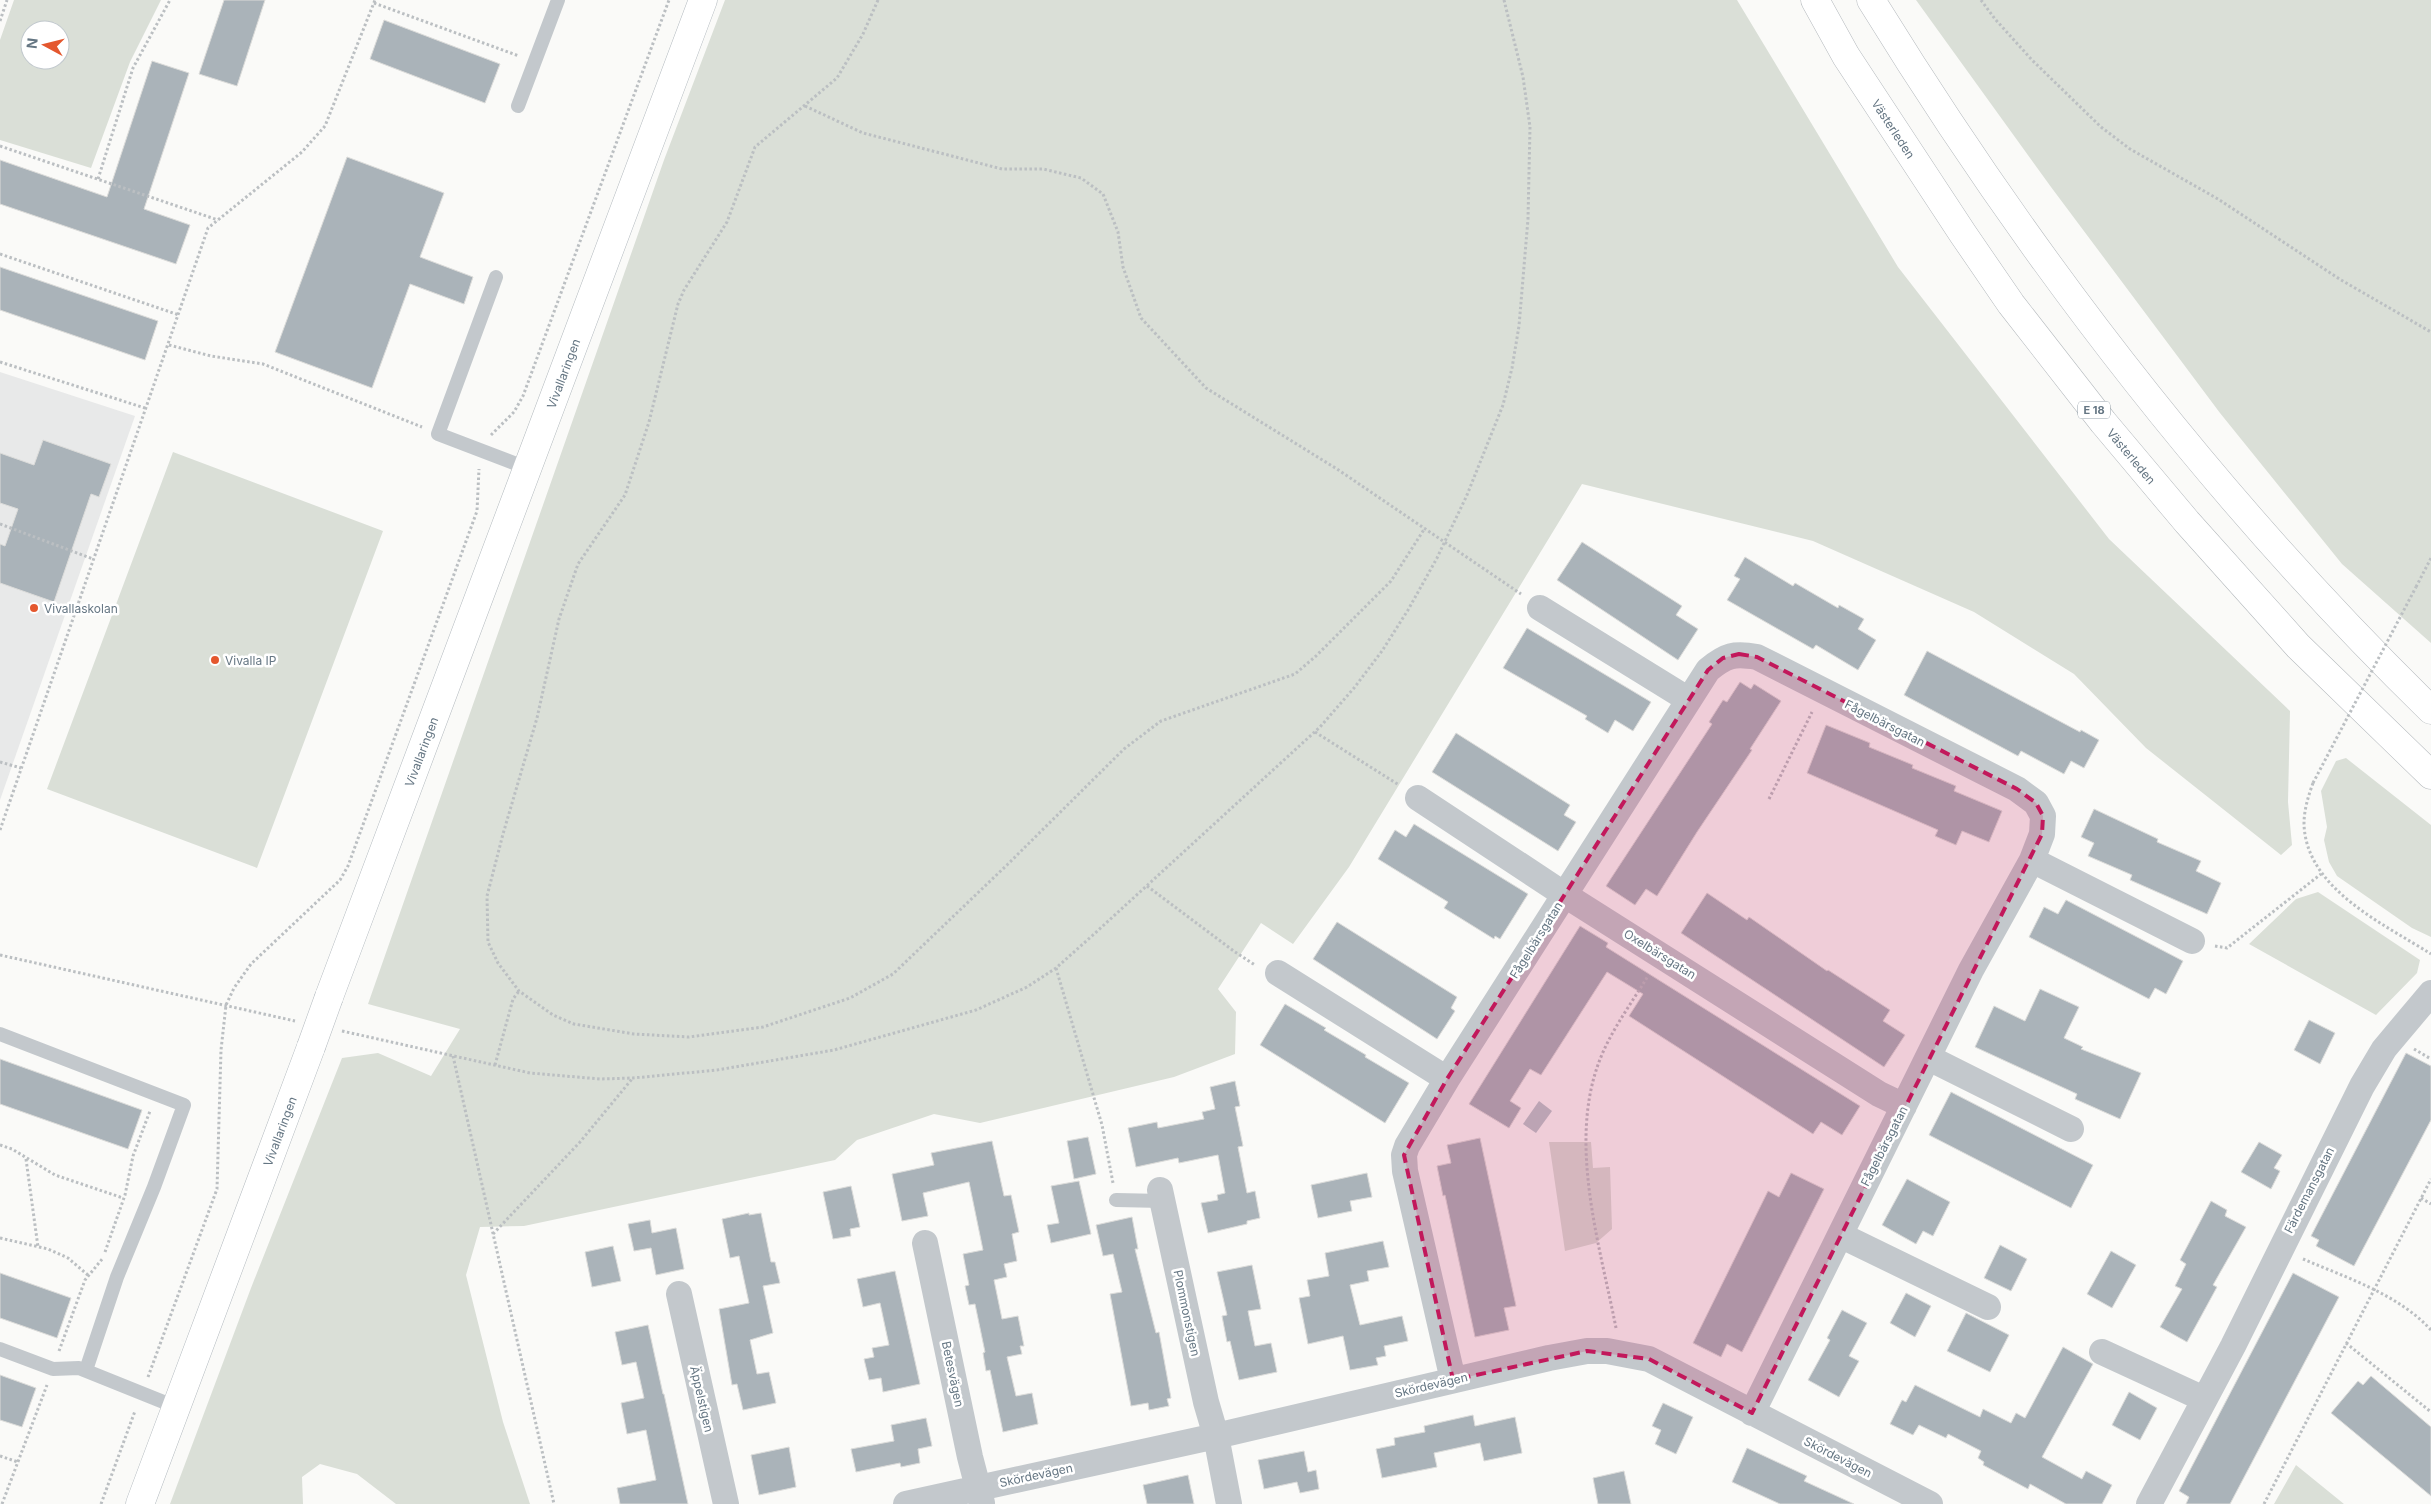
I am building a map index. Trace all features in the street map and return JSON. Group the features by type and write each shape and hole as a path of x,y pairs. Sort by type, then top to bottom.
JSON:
{"main road":[{"name":"Vivallaringen","path":"140,1504 307,1035 330,997 703,0"},
{"name":"Västerleden","path":"1814,0 1846,56 2011,304 2102,422 2187,522 2298,646 2431,775"},
{"path":"1871,0 1924,86 2000,200 2142,392 2240,509 2372,652 2431,710"}],"street":[{"path":"1540,608 1689,700"},
{"name":"Fågelbärsgatan","path":"1453,1380 1405,1171 1404,1155 1407,1146 1447,1079 1708,670 1722,658 1739,654 1756,657 2017,789 2036,802 2043,816 2042,834 2032,860 1971,970 1930,1058 1904,1106 1752,1413"},
{"name":"Oxelbärsgatan","path":"1418,798 1565,895 1661,954 1879,1094 1904,1106"},
{"path":"2032,860 2192,941"},
{"path":"1278,973 1447,1079"},
{"name":"Färdemansgatan","path":"2149,1504 2362,1086 2384,1049 2431,993"},
{"path":"1930,1058 2071,1129"},
{"name":"Plommonstigen","path":"1161,1195 1206,1402 1216,1436 1229,1504"},
{"path":"1840,1235 1988,1308"},
{"name":"Betesvägen","path":"925,1243 970,1457 981,1496"},
{"name":"Äppelstigen","path":"679,1294 726,1504"},
{"name":"Skördevägen","path":"906,1504 981,1496 1216,1436 1453,1380 1587,1351 1607,1351 1648,1359 1930,1504"},
{"path":"2102,1352 2204,1399"}],"lane":[{"path":"518,106 558,0"},
{"path":"496,277 438,434 527,468"},
{"path":"0,1034 184,1105 154,1187 117,1277 86,1370"},
{"path":"1116,1200 1161,1195"},
{"path":"0,1349 53,1369 79,1368 86,1370 176,1407"}],"path":[{"path":"0,21 7,0"},
{"path":"98,179 133,68 170,0"},
{"path":"489,438 514,412 523,396 669,0"},
{"path":"878,0 863,34 837,78 755,147 727,222 684,290 678,304 649,422 625,494 578,564 559,619 537,718 487,896 488,942 498,963 519,991 553,1015 574,1024 634,1034 689,1037 764,1027 850,998 893,974 1124,749 1161,720 1295,674 1316,656 1391,581 1425,528"},
{"path":"1981,0 1995,19 2032,60 2101,127 2130,149 2218,199 2333,276 2431,332"},
{"path":"341,1031 530,1073 633,1078 666,1076 782,1061 894,1035 976,1010 1027,987 1056,968 1315,732 1382,651 1445,541 1467,495 1503,405 1519,326 1528,219 1530,127 1523,78 1505,1"},
{"path":"0,830 208,228 302,152 325,126 374,2 535,61"},
{"path":"805,106 863,133 1002,170 1044,169 1081,178 1104,194 1118,232 1123,266 1141,318 1206,388 1337,469 1445,541 1540,608"},
{"path":"0,146 218,220"},
{"path":"0,254 179,315"},
{"path":"169,345 211,356 263,364 438,434"},
{"path":"0,362 145,408"},
{"path":"101,1504 217,1189 221,1050 226,1005 234,988 251,964 340,880 348,866 478,512 480,460"},
{"path":"0,524 93,559"},
{"path":"2431,558 2313,783 2306,804 2304,825 2307,842 2321,874 2340,894 2431,954"},
{"path":"1769,799 1822,692"},
{"path":"1315,732 1418,798"},
{"path":"0,762 21,768"},
{"path":"2192,941 2226,948 2321,874"},
{"path":"1147,886 1235,952 1267,972 1278,973"},
{"path":"1622,1354 1594,1215 1588,1174 1586,1128 1590,1094 1599,1062 1661,954"},
{"path":"0,955 226,1005 307,1035"},
{"path":"1056,968 1102,1125 1116,1200"},
{"path":"495,1065 513,998 519,991"},
{"path":"453,1056 554,1504"},
{"path":"493,1234 580,1142 633,1078"},
{"path":"2,1504 86,1280 102,1259 125,1195 133,1156 156,1094"},
{"path":"0,1145 55,1175 123,1198"},
{"path":"26,1158 38,1246"},
{"path":"2264,1504 2431,1179"},
{"path":"2421,1198 2431,1204"},
{"path":"0,1238 38,1246 68,1258 89,1276"},
{"path":"2280,1249 2373,1289 2395,1301 2431,1330"},
{"path":"2346,1343 2431,1412"},
{"path":"0,1456 18,1462"}],"highlighted area":[{"path":"1739,654 1757,657 2017,789 2036,803 2043,816 2042,834 1752,1413 1649,1359 1587,1351 1453,1380 1404,1155 1447,1079 1708,670 1723,658"}],"shaded area":[{"path":"14,0 161,0 130,62 91,168 0,140 0,40"},
{"path":"725,0 1737,0 1898,267 2109,539 2290,711 2288,802 2292,845 2281,855 2146,748 2074,674 1974,612 1813,541 1582,484 1349,867 1293,944 1261,923 1218,989 1236,1012 1235,1054 1174,1077 980,1123 934,1114 857,1140 835,1160 524,1226 480,1227 466,1275 503,1422 530,1504 396,1504 357,1474 320,1464 302,1477 303,1504 170,1504 251,1288 342,1058 378,1053 431,1076 460,1029 368,1004 664,160"},
{"path":"1916,0 2431,0 2431,643 2342,564 2220,413 2051,187"},
{"name":"Vivallaskolan","path":"0,372 135,416 0,800"},
{"name":"Vivalla IP","path":"173,452 383,531 257,868 47,789"},
{"path":"2346,758 2431,825 2431,937 2412,928 2337,876 2329,862 2324,840 2327,827 2321,791 2336,761"},
{"path":"2318,892 2420,960 2417,973 2376,1015 2249,944 2296,899"},
{"path":"1539,1101 1552,1111 1536,1133 1523,1124"},
{"path":"1549,1142 1591,1142 1593,1168 1610,1167 1612,1229 1596,1243 1565,1251"},
{"path":"2296,1465 2344,1504 2274,1504"}],"building":[{"path":"224,0 265,0 237,86 199,74"},
{"path":"384,20 500,64 485,103 370,59"},
{"path":"152,61 189,73 144,209 190,225 176,264 0,204 0,160 107,197"},
{"path":"347,157 444,193 420,257 473,277 464,304 410,284 372,388 275,352"},
{"path":"0,267 158,321 145,360 0,310"},
{"path":"43,440 111,464 99,497 91,494 54,602 0,583 0,544 5,546 18,509 0,503 0,453 34,465"},
{"path":"1582,542 1682,606 1676,615 1698,629 1678,660 1557,580"},
{"path":"1745,557 1793,586 1795,583 1838,608 1839,605 1864,619 1858,629 1876,640 1858,670 1816,645 1813,649 1727,600 1740,579 1734,576"},
{"path":"1527,628 1651,702 1633,731 1615,720 1608,733 1585,719 1587,716 1503,668"},
{"path":"1927,651 2080,732 2081,730 2099,740 2084,768 2071,761 2064,774 2021,751 2018,756 1904,695"},
{"path":"1740,682 1751,689 1754,684 1781,701 1750,749 1752,750 1657,896 1646,889 1635,905 1606,886 1712,724 1709,722 1723,700 1727,702"},
{"path":"1826,725 1870,743 1869,747 1913,765 1912,768 1956,786 1954,791 2002,811 1989,842 1962,831 1956,845 1935,836 1938,830 1807,773"},
{"path":"1456,733 1570,805 1564,815 1576,822 1558,851 1432,772"},
{"path":"2094,809 2158,839 2157,842 2201,861 2196,871 2221,883 2207,914 2130,880 2132,875 2088,856 2094,843 2081,837"},
{"path":"1414,824 1528,894 1500,939 1495,936 1494,939 1444,908 1448,902 1378,859 1395,830 1406,837"},
{"path":"1707,893 1747,920 1749,917 1827,971 1890,1010 1883,1021 1905,1035 1884,1067 1681,933"},
{"path":"2066,900 2183,961 2166,994 2155,988 2149,999 2029,937 2044,907 2058,914"},
{"path":"1337,922 1457,997 1451,1008 1455,1011 1437,1039 1313,959"},
{"path":"1580,926 1608,943 1606,947 1860,1106 1842,1135 1821,1122 1813,1134 1629,1016 1643,994 1607,972 1541,1075 1530,1069 1510,1101 1521,1108 1509,1128 1469,1104"},
{"path":"2040,989 2079,1007 2064,1038 2083,1047 2081,1049 2141,1073 2120,1119 2075,1099 2077,1094 1975,1047 1994,1006 2025,1021"},
{"path":"1285,1004 1326,1028 1324,1030 1409,1083 1385,1123 1260,1045"},
{"path":"2309,1020 2335,1033 2320,1064 2294,1050"},
{"path":"2406,1053 2431,1066 2431,1120 2354,1266 2316,1246 2319,1240 2311,1236"},
{"path":"0,1059 142,1110 128,1149 0,1104"},
{"path":"1235,1081 1240,1106 1235,1107 1243,1146 1238,1147 1247,1193 1255,1191 1260,1218 1247,1221 1247,1224 1208,1233 1201,1203 1218,1200 1217,1195 1225,1193 1218,1155 1179,1163 1178,1158 1136,1167 1128,1128 1157,1122 1158,1128 1204,1119 1202,1112 1215,1109 1210,1087"},
{"path":"1951,1092 2093,1165 2071,1208 1929,1135"},
{"path":"1088,1137 1096,1174 1074,1179 1067,1141"},
{"path":"1480,1138 1516,1306 1504,1308 1509,1330 1475,1337 1445,1195 1443,1196 1437,1166 1451,1163 1447,1145"},
{"path":"992,1141 1004,1196 1011,1195 1019,1232 1012,1234 1017,1261 1004,1264 1007,1277 994,1280 1002,1319 1018,1316 1024,1346 1020,1346 1022,1354 1007,1357 1016,1396 1032,1393 1038,1424 1003,1432 990,1370 986,1371 983,1353 985,1352 975,1304 969,1305 965,1286 969,1285 963,1254 983,1250 969,1182 923,1193 928,1216 902,1221 892,1174 934,1165 931,1153"},
{"path":"2259,1142 2282,1155 2274,1168 2280,1171 2271,1189 2241,1172"},
{"path":"1367,1173 1372,1197 1350,1201 1352,1211 1318,1218 1311,1185"},
{"path":"1791,1173 1824,1189 1742,1352 1727,1344 1721,1357 1693,1343 1768,1191 1779,1197"},
{"path":"1907,1179 1950,1202 1933,1236 1923,1231 1916,1244 1882,1225"},
{"path":"1079,1181 1091,1234 1051,1243 1047,1225 1059,1223 1051,1186"},
{"path":"851,1186 860,1227 850,1229 851,1236 833,1239 823,1192"},
{"path":"2211,1201 2227,1210 2225,1216 2246,1227 2213,1285 2217,1287 2187,1342 2160,1327 2182,1289 2175,1286 2186,1264 2180,1260"},
{"path":"749,1213 749,1215 761,1213 771,1262 775,1262 780,1283 763,1286 773,1333 750,1340 757,1374 769,1372 776,1403 743,1410 737,1384 732,1385 719,1309 749,1303 739,1256 730,1258 722,1219"},
{"path":"1132,1217 1138,1249 1135,1249 1156,1333 1159,1332 1171,1398 1167,1399 1169,1406 1149,1410 1148,1403 1131,1406 1110,1294 1122,1292 1113,1254 1103,1256 1096,1225"},
{"path":"650,1220 652,1233 676,1228 684,1269 656,1275 651,1248 634,1251 628,1224"},
{"path":"1383,1241 1389,1267 1367,1271 1369,1281 1350,1285 1360,1325 1402,1316 1408,1341 1384,1346 1386,1356 1376,1358 1378,1365 1350,1370 1343,1336 1308,1344 1299,1298 1310,1296 1307,1280 1329,1276 1325,1253"},
{"path":"2000,1245 2027,1259 2011,1291 1984,1278"},
{"path":"613,1246 621,1281 592,1287 585,1252"},
{"path":"2111,1251 2136,1265 2112,1308 2087,1294"},
{"path":"1252,1265 1261,1309 1248,1311 1255,1346 1271,1343 1277,1372 1239,1380 1230,1341 1227,1342 1222,1316 1227,1315 1217,1272"},
{"path":"895,1271 920,1384 883,1392 881,1378 869,1380 864,1359 874,1357 872,1348 889,1345 880,1303 863,1307 857,1279"},
{"path":"0,1273 71,1298 57,1338 0,1318"},
{"path":"2293,1273 2339,1297 2230,1504 2186,1504 2189,1497 2179,1491"},
{"path":"1906,1293 1931,1306 1915,1337 1890,1323"},
{"path":"1842,1310 1867,1323 1849,1356 1859,1361 1839,1397 1808,1380 1830,1340 1827,1338"},
{"path":"1966,1313 2009,1335 1990,1372 1947,1351"},
{"path":"648,1325 688,1504 620,1504 617,1488 656,1480 646,1430 627,1434 621,1403 644,1398 636,1362 622,1365 615,1332"},
{"path":"2063,1347 2093,1364 2042,1457 2082,1479 2086,1471 2112,1485 2102,1504 2066,1504 2030,1484 2028,1489 1983,1465 1984,1462 1978,1458 1981,1451 1948,1434 1946,1438 1919,1425 1913,1435 1890,1424 1902,1400 1906,1402 1915,1385 1980,1417 1983,1409 2011,1423 2016,1413 2025,1418"},
{"path":"0,1375 36,1388 22,1427 0,1420"},
{"path":"2371,1376 2431,1427 2431,1496 2331,1413 2358,1381 2363,1385"},
{"path":"2129,1392 2157,1408 2140,1440 2112,1425"},
{"path":"1663,1403 1693,1417 1676,1454 1655,1444 1661,1430 1652,1426"},
{"path":"1473,1415 1475,1426 1515,1417 1522,1453 1484,1461 1480,1443 1434,1453 1437,1467 1382,1478 1376,1449 1395,1445 1394,1438 1425,1432 1424,1426"},
{"path":"926,1418 932,1446 918,1449 920,1463 901,1467 900,1463 856,1472 851,1449 894,1441 891,1425"},
{"path":"789,1447 796,1487 759,1495 751,1455"},
{"path":"1747,1448 1807,1476 1804,1481 1854,1504 1780,1504 1732,1482"},
{"path":"1304,1451 1308,1472 1316,1470 1319,1489 1300,1493 1297,1482 1264,1489 1258,1460"},
{"path":"1624,1471 1631,1504 1598,1504 1593,1478"},
{"path":"1188,1475 1194,1504 1147,1504 1143,1485"}],"place":[{"name":"Vivallaskolan","path":"34,608"},
{"name":"Vivalla IP","path":"215,660"}]}
